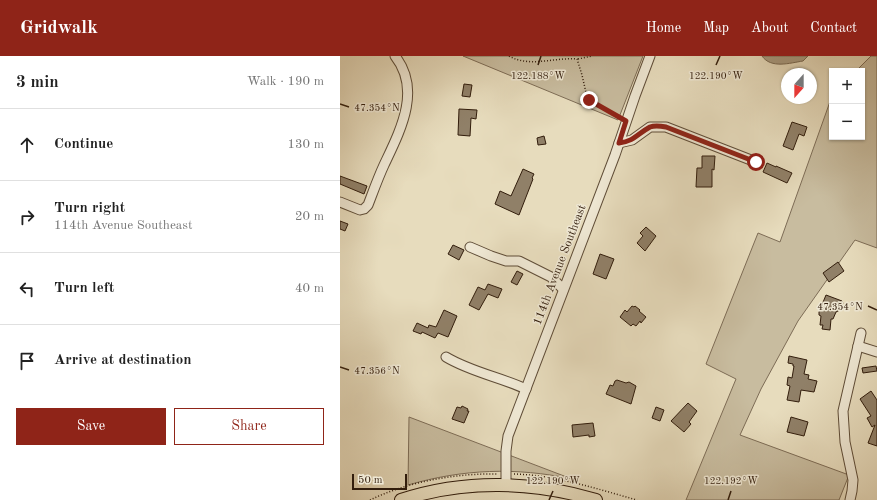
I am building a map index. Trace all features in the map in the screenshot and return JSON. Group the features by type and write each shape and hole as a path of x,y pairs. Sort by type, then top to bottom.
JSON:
{"main road":[{"path":"401,500 454,487 506,485 540,487 573,493 596,500"}],"street":[{"path":"340,202 360,210 364,209 368,205 398,138 408,95 407,82 403,70 395,56"},
{"name":"114th Avenue Southeast","path":"506,485 506,450 508,436 619,143 650,56"},
{"path":"619,143 632,140 650,128 658,126 666,127 756,162"},
{"path":"470,247 506,261 519,261 551,277 563,289"},
{"path":"850,500 853,480 845,442 843,411 861,333"},
{"path":"858,346 877,352"},
{"path":"446,357 456,363 526,389"}],"path":[{"path":"509,56 525,62 567,58 577,59 592,56"},
{"path":"577,59 586,97 626,121"}],"shaded area":[{"path":"463,56 643,56 618,120"},
{"path":"762,56 808,56 803,61 787,64 776,64 770,63"},
{"path":"871,56 877,56 877,248 855,240 798,321 761,389 740,435 849,475 839,500 686,500 736,379 706,364 758,233 780,242 829,104 829,140 865,140 865,68 859,68"},
{"path":"409,417 572,479 551,475 510,471 469,473 408,485"}],"building":[{"path":"464,84 472,85 470,97 462,96"},
{"path":"459,109 477,110 476,119 471,118 470,136 458,135"},
{"path":"792,122 807,127 804,136 799,134 793,150 783,146"},
{"path":"544,136 546,144 538,145 537,138"},
{"path":"702,156 715,156 714,170 712,169 712,187 696,187 697,168 702,168"},
{"path":"767,163 792,173 787,183 763,172"},
{"path":"523,169 534,174 519,215 495,204 500,191 511,196"},
{"path":"340,176 367,186 364,194 340,184"},
{"path":"340,221 348,224 345,231 340,229"},
{"path":"646,227 656,236 645,251 637,243 643,236 640,233"},
{"path":"453,245 464,250 459,260 448,254"},
{"path":"600,254 614,259 606,279 593,274"},
{"path":"838,262 844,271 829,282 823,273"},
{"path":"517,271 523,274 517,285 511,282"},
{"path":"488,284 502,289 498,298 488,294 479,310 469,305 478,287 485,290"},
{"path":"826,295 842,301 843,303 840,310 836,312 833,319 831,319 830,330 822,329 823,325 820,325 821,316 819,315 819,312"},
{"path":"632,306 635,306 646,317 636,326 633,324 631,326 620,317 625,310 627,312"},
{"path":"444,310 457,316 448,337 438,333 435,338 422,332 421,334 413,331 417,323 428,328 429,325 436,327"},
{"path":"789,356 807,360 804,374 809,375 808,379 817,381 814,392 801,390 799,402 787,400 790,386 787,385 788,377 792,378 794,366 793,364 788,363"},
{"path":"876,366 877,371 863,373 862,368"},
{"path":"617,380 626,383 629,382 636,386 631,404 606,394 610,385 613,386"},
{"path":"871,391 877,400 877,446 868,443 875,425 872,427 867,418 871,416 860,399"},
{"path":"688,403 697,411 689,422 691,424 684,432 671,421"},
{"path":"462,406 469,411 464,423 452,419 457,407 461,408"},
{"path":"656,407 664,410 660,421 652,418"},
{"path":"791,417 808,422 804,436 787,432"},
{"path":"593,423 595,436 589,437 589,435 573,437 572,425"}],"route":[{"path":"589,100 626,121 619,143 632,140 653,126 666,127 756,162"}]}
